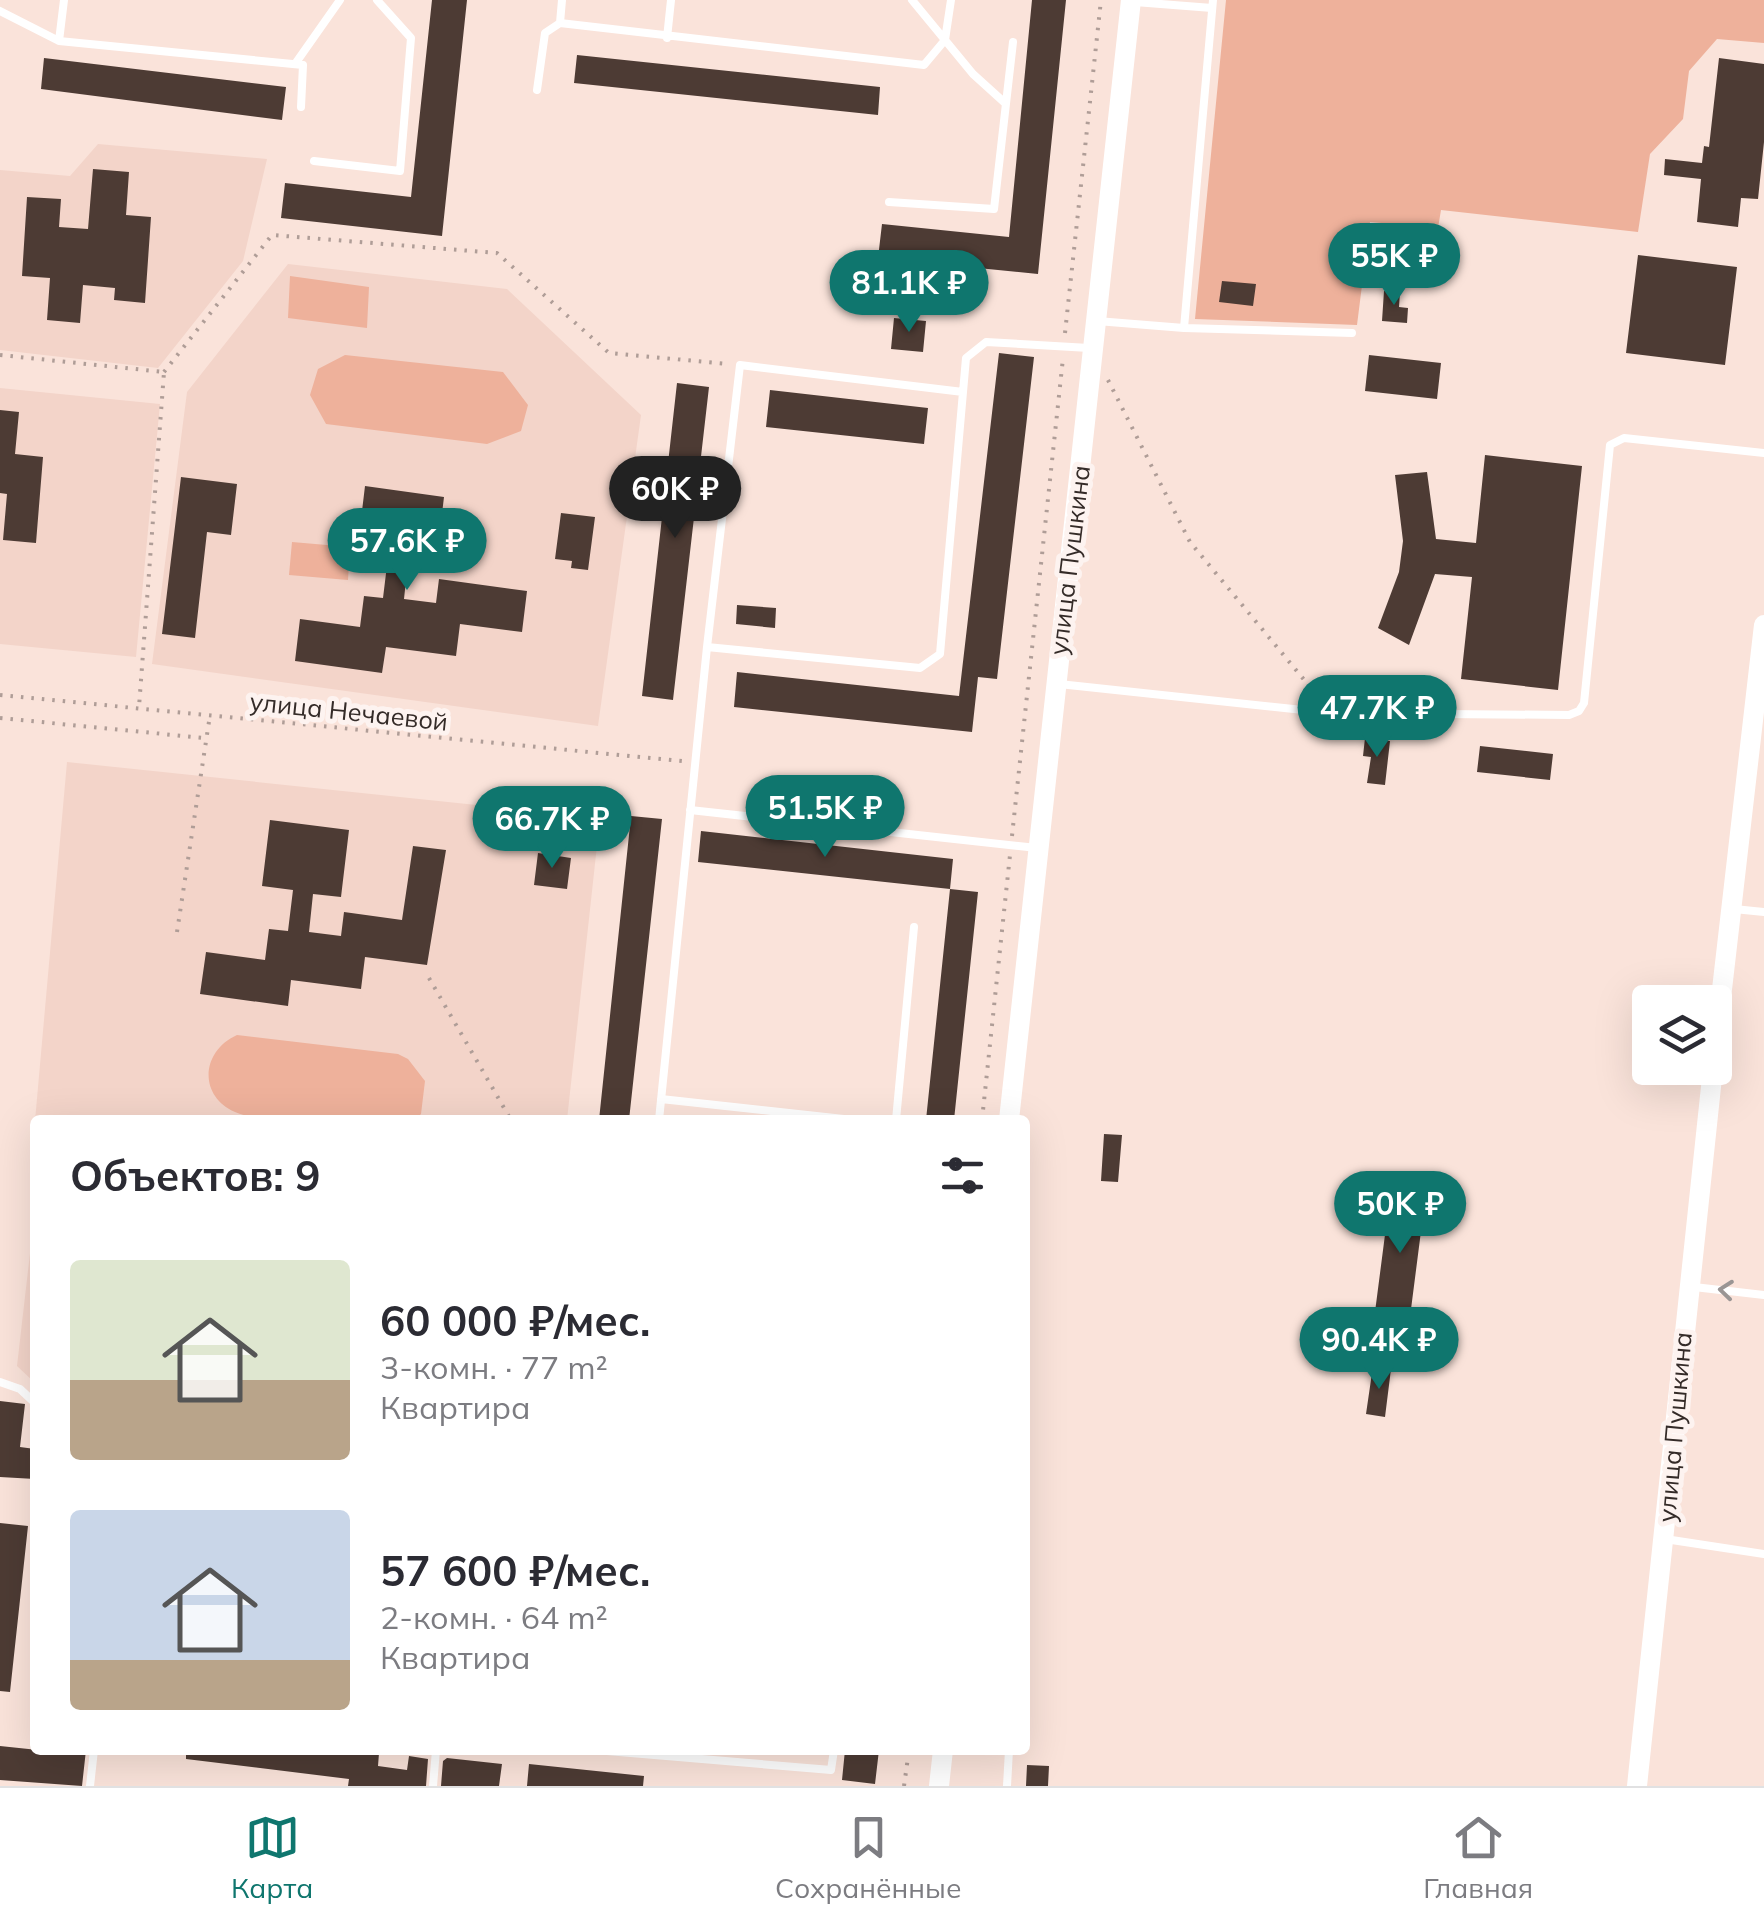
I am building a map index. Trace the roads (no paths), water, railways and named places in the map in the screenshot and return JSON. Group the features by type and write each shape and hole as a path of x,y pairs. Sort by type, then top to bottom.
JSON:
{"street":[{"name":"улица Пушкина","path":"1010,1115 1131,1"},
{"path":"1723,985 1764,625"},
{"name":"улица Пушкина","path":"1637,1786 1711,1085"},
{"path":"939,1786 942,1755"}],"lane":[{"path":"59,41 64,0"},
{"path":"295,64 340,0"},
{"path":"314,161 400,171 411,38 378,0"},
{"path":"560,23 562,0"},
{"path":"667,38 670,0"},
{"path":"912,0 973,74 1005,103"},
{"path":"537,90 546,33 560,23 924,65 945,40 951,0"},
{"path":"1131,1 1212,4 1184,328"},
{"path":"0,11 59,41 303,65 300,107"},
{"path":"889,202 994,209 1014,42"},
{"path":"1097,321 1352,333"},
{"path":"707,647 920,668 940,654 966,358 986,342 1093,348"},
{"path":"658,1115 740,365 963,392"},
{"path":"1054,683 1330,712 1568,715 1584,704 1610,445 1624,438 1764,454"},
{"path":"690,810 1037,848"},
{"path":"1733,909 1764,912"},
{"path":"896,1115 914,928"},
{"path":"660,1100 806,1115"},
{"path":"1687,1286 1764,1294"},
{"path":"0,1382 20,1389 30,1398"},
{"path":"1664,1539 1764,1554"},
{"path":"90,1786 93,1755"},
{"path":"432,1786 435,1755"},
{"path":"654,1755 832,1770 834,1755"},
{"path":"1007,1786 1009,1755"}]}
